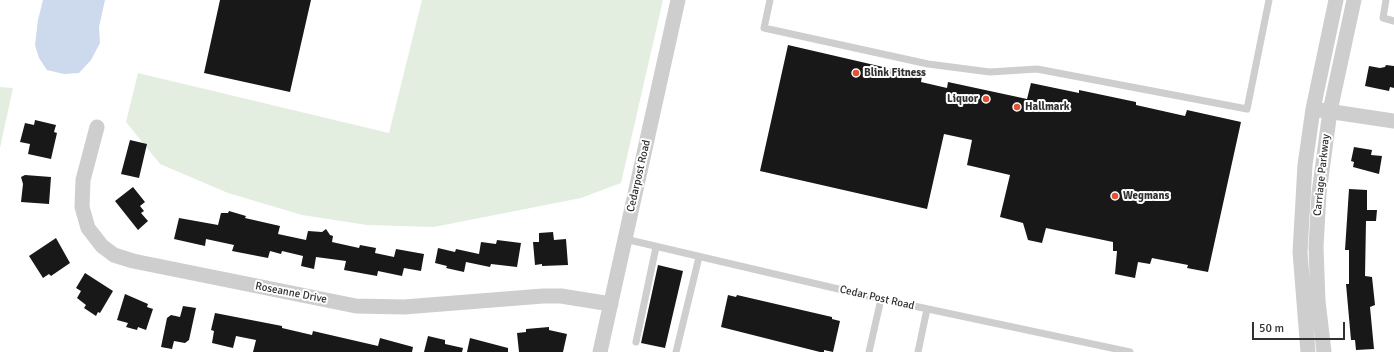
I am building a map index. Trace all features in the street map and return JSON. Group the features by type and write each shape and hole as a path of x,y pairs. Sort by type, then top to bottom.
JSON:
{"street":[{"name":"Cedarpost Road","path":"600,352 678,0"},
{"name":"Carriage Parkway","path":"1308,352 1300,252 1304,165 1313,108 1336,0"},
{"name":"Carriage Parkway","path":"1324,352 1318,301 1316,247 1319,193 1330,111 1354,0"},
{"path":"1313,108 1394,121"},
{"name":"Roseanne Drive","path":"97,127 83,180 82,206 88,228 102,246 114,255 133,262 356,306 404,307 543,296 561,296 611,304"}],"lane":[{"path":"770,0 764,28 928,64 990,72 1037,69 1247,109 1269,0"},
{"path":"1386,0 1383,18 1394,21"},
{"name":"Cedar Post Road","path":"625,239 1102,349 1130,352"},
{"path":"636,342 656,247"},
{"path":"676,352 699,257"},
{"path":"869,352 881,299"},
{"path":"918,352 927,309"}],"green space":[{"path":"422,0 663,0 621,183 581,198 434,227 367,225 302,215 228,193 160,164 126,122 138,73 389,133"},
{"path":"0,87 13,88 0,148"}],"water":[{"path":"43,0 105,0 99,27 100,43 91,60 79,73 64,74 47,70 39,58 35,45 38,20"}],"building":[{"path":"220,0 311,0 290,92 204,73"},
{"path":"788,45 922,76 921,82 947,88 948,82 1027,99 1031,83 1079,93 1079,90 1136,102 1136,105 1185,116 1187,110 1241,122 1208,272 1187,268 1188,265 1152,258 1150,264 1138,262 1135,278 1115,274 1117,251 1113,251 1113,242 1046,228 1042,243 1028,240 1023,223 1000,217 1010,175 967,165 972,140 944,134 927,209 760,171"},
{"path":"1386,65 1394,66 1394,88 1390,87 1389,91 1365,86 1369,66 1380,68 1385,67"},
{"path":"35,120 56,125 54,132 57,133 51,159 28,154 30,144 20,142 25,123 34,125"},
{"path":"130,140 147,144 139,178 121,174"},
{"path":"1354,147 1372,150 1371,155 1382,156 1379,174 1353,167 1354,162 1351,161"},
{"path":"25,175 51,177 49,204 21,202 23,184 21,177"},
{"path":"133,187 145,202 140,206 144,211 141,213 148,221 138,230 115,201"},
{"path":"1349,189 1367,190 1367,210 1377,210 1376,221 1366,221 1365,276 1372,277 1375,305 1370,307 1374,349 1356,350 1355,340 1351,340 1346,284 1349,284 1349,250 1345,250"},
{"path":"229,211 246,216 245,218 280,226 278,234 306,240 308,231 322,232 326,229 330,235 333,236 332,242 359,248 360,245 376,248 375,253 394,257 396,249 424,254 421,271 404,268 402,276 378,271 377,276 344,270 346,261 316,257 314,269 301,266 303,256 282,251 281,254 270,251 268,258 232,251 234,245 206,239 205,246 174,239 179,218 218,225 221,213 228,213"},
{"path":"553,232 554,240 566,239 568,265 535,265 533,242 539,242 539,233"},
{"path":"56,238 70,263 51,276 49,274 43,278 29,256"},
{"path":"497,240 521,243 517,267 491,264 490,267 466,262 464,272 446,268 447,266 435,263 438,248 455,252 456,249 479,254 481,242 496,244"},
{"path":"658,265 683,271 665,348 641,343"},
{"path":"85,273 113,291 100,313 98,312 96,316 84,308 86,305 77,298 81,291 76,288"},
{"path":"125,294 148,304 147,307 153,309 146,330 138,327 137,330 126,327 128,323 117,320"},
{"path":"728,295 736,297 737,295 832,317 832,319 840,321 833,352 824,350 824,352 820,352 721,327"},
{"path":"183,306 196,308 189,340 185,343 174,341 172,349 161,347 167,318 171,315 180,317"},
{"path":"215,313 282,326 282,328 312,335 313,331 378,346 380,338 413,347 412,352 253,352 256,340 236,336 233,348 212,343 214,331 211,330"},
{"path":"549,327 549,330 567,334 563,352 519,352 517,333 526,332 526,329"},
{"path":"428,336 445,340 445,344 463,348 462,352 424,352"},
{"path":"470,338 508,348 508,352 467,352"}],"place":[{"name":"Blink Fitness","path":"856,73"},
{"name":"Liquor","path":"986,99"},
{"name":"Hallmark","path":"1017,107"},
{"name":"Wegmans","path":"1115,196"}]}
